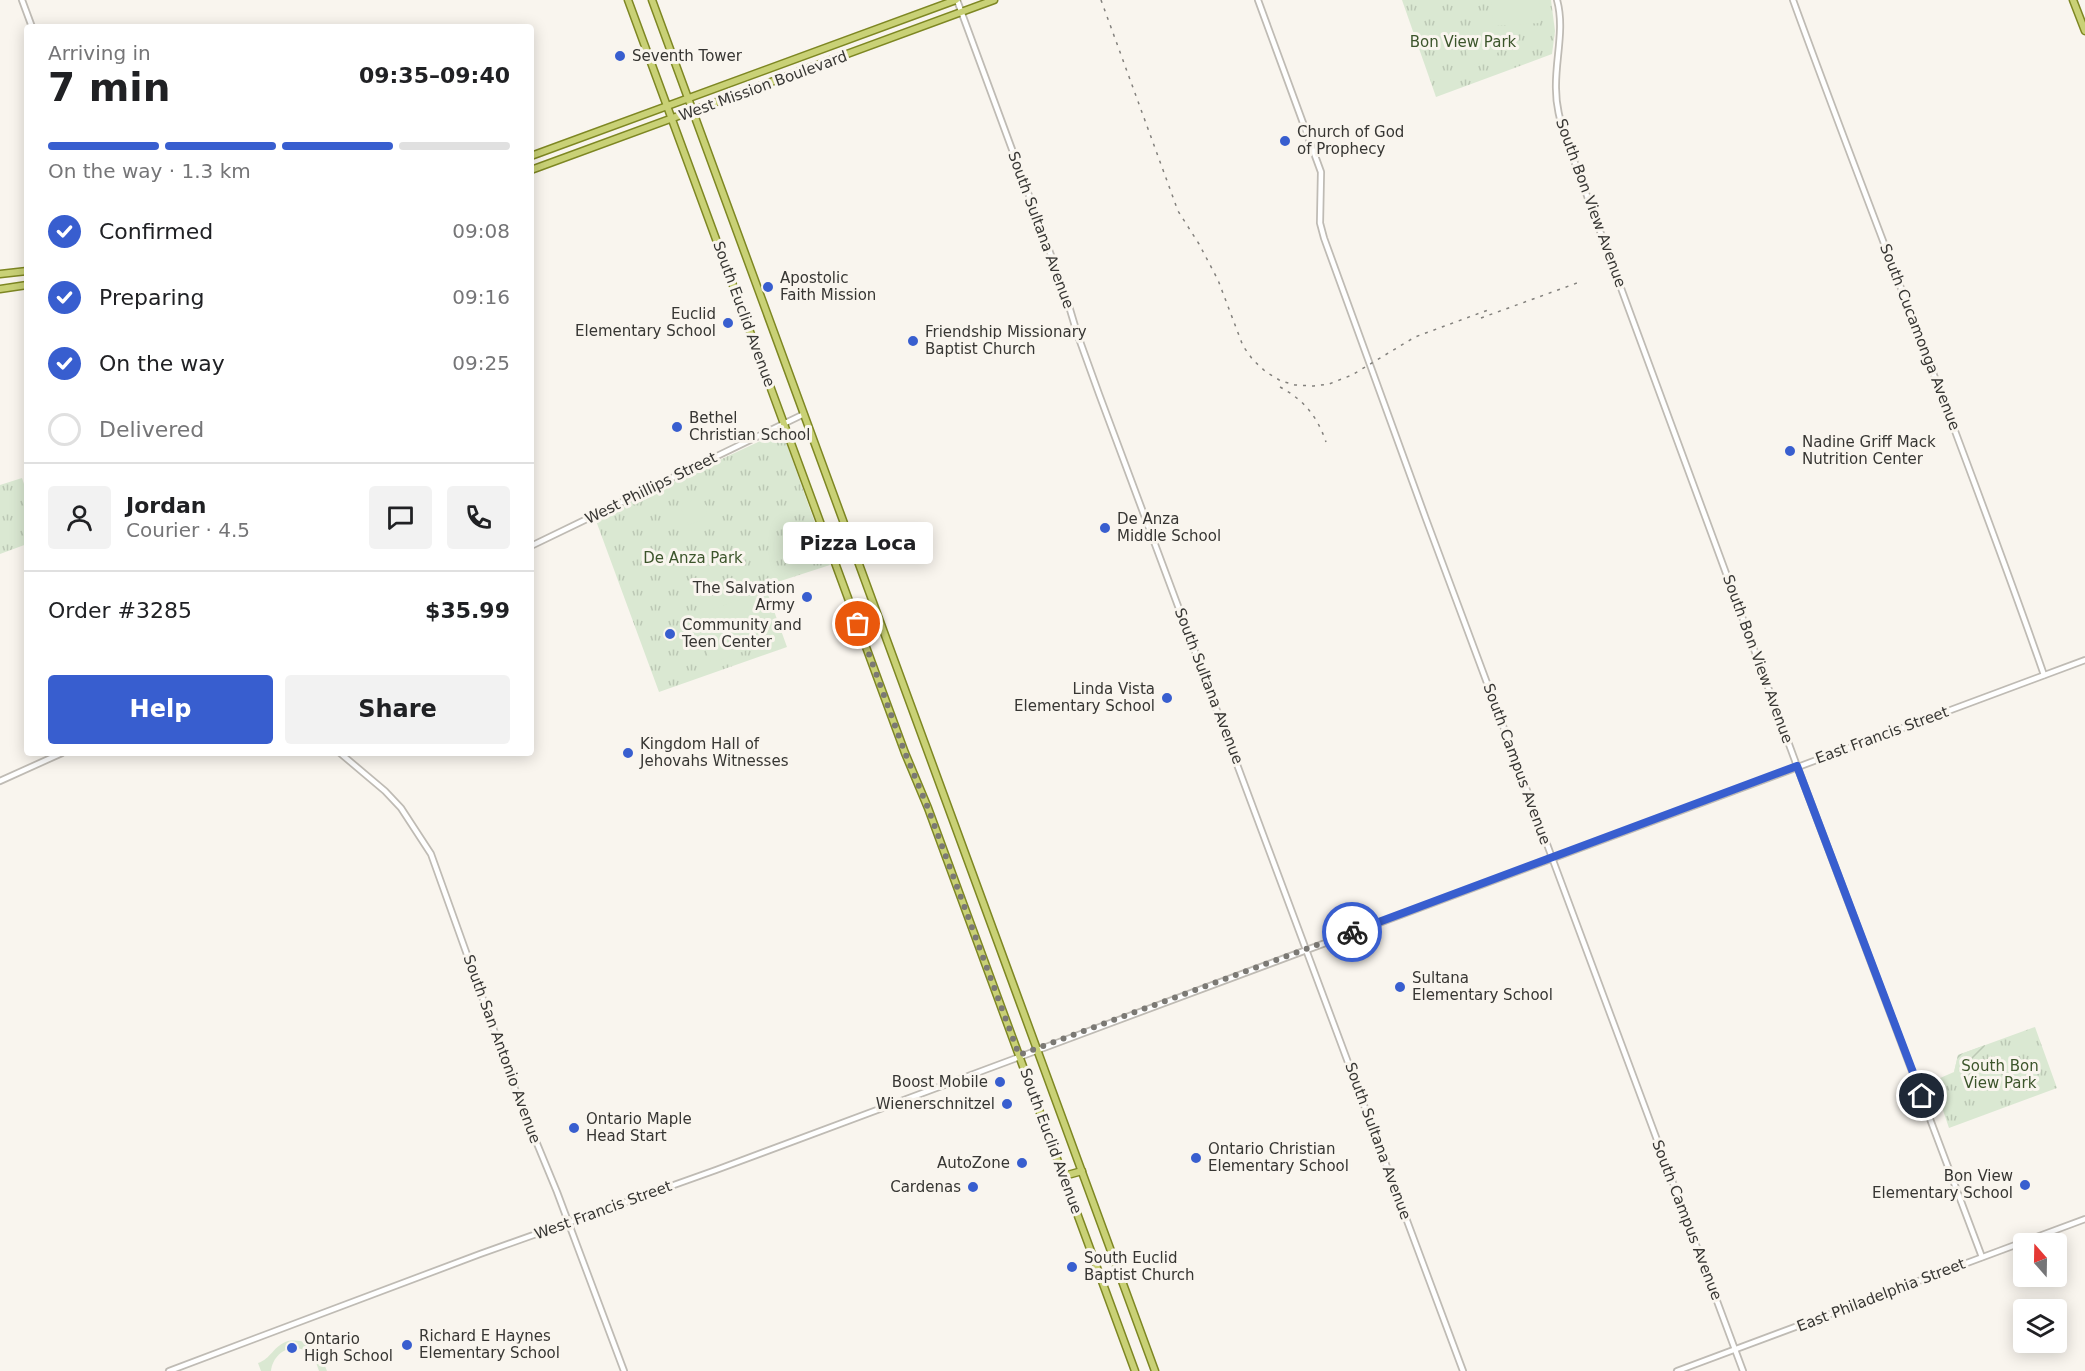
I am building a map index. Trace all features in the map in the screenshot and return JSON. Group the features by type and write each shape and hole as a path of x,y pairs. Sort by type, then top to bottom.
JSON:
{"main road":[{"name":"South Euclid Avenue","path":"628,0 1135,1371"},
{"name":"South Euclid Avenue","path":"652,0 1155,1371"},
{"name":"West Mission Boulevard","path":"534,155 956,0"},
{"name":"West Mission Boulevard","path":"534,169 994,0"},
{"path":"2073,0 2085,31"},
{"path":"0,274 24,271"},
{"path":"0,289 24,285"},
{"path":"1064,1176 1082,1171"}],"street":[{"path":"22,0 31,24"},
{"name":"South Sultana Avenue","path":"956,0 1066,296 1099,394 1463,1371"},
{"name":"South Campus Avenue","path":"1258,0 1322,172 1320,223 1363,348 1743,1371"},
{"name":"South Bon View Avenue","path":"1557,0 1561,14 1556,89 1557,111 1565,135 1797,766 1982,1257"},
{"name":"South Cucamonga Avenue","path":"1793,0 1848,153 1882,235 1988,517 2044,675"},
{"name":"West Phillips Street","path":"534,545 804,414"},
{"name":"East Francis Street","path":"1038,1048 2085,660"},
{"path":"0,781 55,756"},
{"name":"South San Antonio Avenue","path":"344,756 385,790 401,808 431,854 519,1100 624,1371"},
{"name":"West Francis Street","path":"169,1371 568,1222 716,1170 1038,1048"},
{"name":"East Philadelphia Street","path":"1677,1371 2085,1219"}],"green space":[{"name":"Bon View Park","path":"1402,0 1551,0 1555,31 1552,54 1436,97"},
{"path":"1491,0 1539,0 1540,23 1493,26"},
{"path":"1479,25 1490,25 1497,30 1500,45 1493,57 1474,65 1470,63 1464,41 1467,32"},
{"name":"De Anza Park","path":"782,431 830,565 765,586 787,647 659,692 595,518"},
{"path":"22,478 24,484 24,545 0,554 0,485"},
{"path":"696,499 706,505 707,513 700,521 688,525 681,508 682,504"},
{"path":"755,594 773,641 711,663 694,616"},
{"name":"South Bon View Park","path":"2035,1027 2057,1088 1949,1128 1933,1081 1954,1072 1958,1055"},
{"path":"1985,1045 1984,1055 1954,1072 1958,1055"},
{"path":"288,1341 308,1344 317,1352 327,1371 319,1371 312,1356 304,1350 291,1348 276,1358 271,1371 261,1371 258,1363"}],"railway":[{"path":"1101,0 1178,211 1218,280 1243,346 1266,372 1281,381 1295,385 1329,384 1352,375 1415,337 1488,310"},
{"path":"1481,318 1577,283"},
{"path":"1280,387 1296,397 1309,410 1326,442"}],"way so far":[{"path":"858,624 1019,1055 1352,932"}],"place":[{"name":"Seventh Tower","path":"620,56"},
{"name":"Church of God of Prophecy","path":"1285,141"},
{"name":"Apostolic Faith Mission","path":"768,287"},
{"name":"Euclid Elementary School","path":"728,323"},
{"name":"Friendship Missionary Baptist Church","path":"913,341"},
{"name":"Bethel Christian School","path":"677,427"},
{"name":"Nadine Griff Mack Nutrition Center","path":"1790,451"},
{"name":"De Anza Middle School","path":"1105,528"},
{"name":"The Salvation Army","path":"807,597"},
{"name":"Pizza Loca","path":"858,624"},
{"name":"Community and Teen Center","path":"670,634"},
{"name":"Linda Vista Elementary School","path":"1167,698"},
{"name":"Kingdom Hall of Jehovahs Witnesses","path":"628,753"},
{"name":"Sultana Elementary School","path":"1400,987"},
{"name":"Boost Mobile","path":"1000,1082"},
{"name":"Wienerschnitzel","path":"1007,1104"},
{"name":"Ontario Maple Head Start","path":"574,1128"},
{"name":"Ontario Christian Elementary School","path":"1196,1158"},
{"name":"AutoZone","path":"1022,1163"},
{"name":"Bon View Elementary School","path":"2025,1185"},
{"name":"Cardenas","path":"973,1187"},
{"name":"South Euclid Baptist Church","path":"1072,1267"},
{"name":"Richard E Haynes Elementary School","path":"407,1345"},
{"name":"Ontario High School","path":"292,1348"}],"route":[{"path":"1352,932 1797,766 1922,1096"}]}
